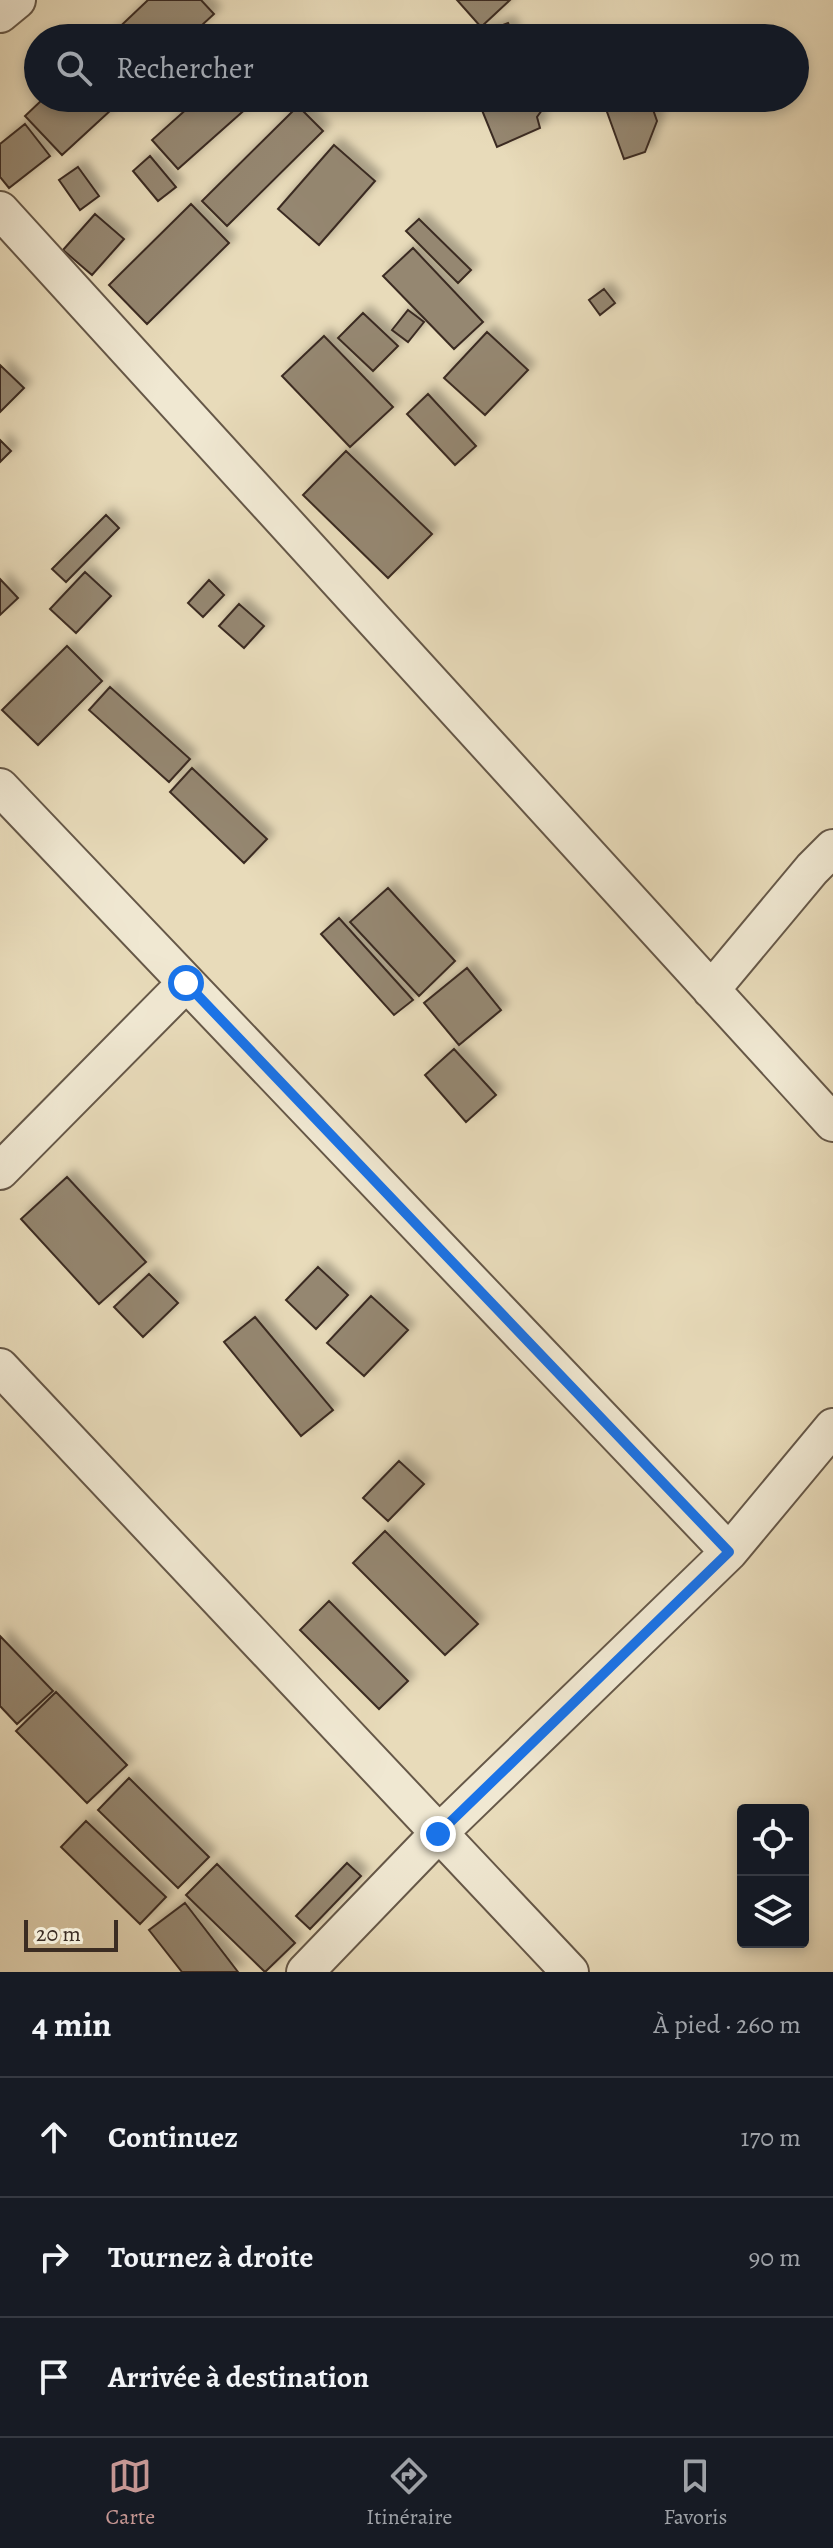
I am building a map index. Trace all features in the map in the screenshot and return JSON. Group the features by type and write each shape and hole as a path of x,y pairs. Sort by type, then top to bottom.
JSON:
{"street":[{"path":"0,14 17,0"},
{"path":"0,210 833,1123"},
{"path":"0,787 729,1552"},
{"path":"711,990 833,848"},
{"path":"0,1171 186,983"},
{"path":"0,1367 570,1972"},
{"path":"305,1972 438,1834 729,1552 833,1427"}],"building":[{"path":"148,0 201,0 214,14 203,24 123,24"},
{"path":"457,0 510,0 484,24 478,24"},
{"path":"29,112 109,112 62,155 25,116"},
{"path":"183,112 242,112 178,169 152,140"},
{"path":"292,112 304,112 323,131 227,226 202,201"},
{"path":"483,112 541,112 537,117 540,128 497,147"},
{"path":"607,112 654,112 657,121 645,152 624,159"},
{"path":"25,124 50,156 9,188 0,177 0,144"},
{"path":"334,145 375,181 319,245 278,209"},
{"path":"150,156 176,187 158,201 133,171"},
{"path":"78,167 99,196 80,210 59,180"},
{"path":"191,204 229,243 147,324 109,285"},
{"path":"95,214 124,239 92,275 63,250"},
{"path":"419,219 471,270 458,283 406,231"},
{"path":"413,248 483,322 454,349 383,276"},
{"path":"604,289 615,303 600,315 589,300"},
{"path":"408,310 424,322 408,342 392,330"},
{"path":"363,313 398,346 373,371 338,338"},
{"path":"487,332 528,370 485,415 444,378"},
{"path":"324,336 393,407 350,447 282,376"},
{"path":"0,365 24,388 0,412"},
{"path":"428,394 476,446 455,465 407,414"},
{"path":"0,440 11,451 0,462"},
{"path":"346,451 432,534 388,578 303,495"},
{"path":"106,515 119,528 66,582 52,569"},
{"path":"85,572 111,596 76,633 50,609"},
{"path":"0,579 18,598 0,615"},
{"path":"209,580 224,595 203,617 188,603"},
{"path":"239,604 264,626 244,648 219,626"},
{"path":"67,646 102,681 38,745 2,710"},
{"path":"110,687 190,759 169,782 89,710"},
{"path":"192,768 267,839 244,863 170,792"},
{"path":"388,888 455,961 419,996 350,922"},
{"path":"339,918 413,1000 394,1015 321,934"},
{"path":"467,968 501,1010 459,1045 424,1003"},
{"path":"454,1049 496,1095 466,1122 425,1075"},
{"path":"67,1177 146,1262 99,1304 21,1219"},
{"path":"318,1267 348,1295 316,1329 286,1300"},
{"path":"149,1274 178,1303 143,1337 114,1307"},
{"path":"371,1296 408,1330 364,1376 327,1343"},
{"path":"255,1317 333,1410 301,1436 224,1342"},
{"path":"399,1461 424,1484 388,1521 363,1498"},
{"path":"385,1531 478,1624 445,1655 353,1563"},
{"path":"329,1601 408,1681 379,1709 300,1630"},
{"path":"0,1636 53,1691 17,1724 0,1706"},
{"path":"56,1692 127,1765 87,1803 16,1731"},
{"path":"129,1778 209,1857 178,1888 98,1810"},
{"path":"86,1821 166,1897 140,1924 61,1847"},
{"path":"347,1863 361,1876 310,1929 296,1916"},
{"path":"217,1864 295,1943 265,1972 186,1895"},
{"path":"185,1903 238,1972 182,1972 149,1930"}],"route":[{"path":"186,983 729,1552 438,1834"}]}
